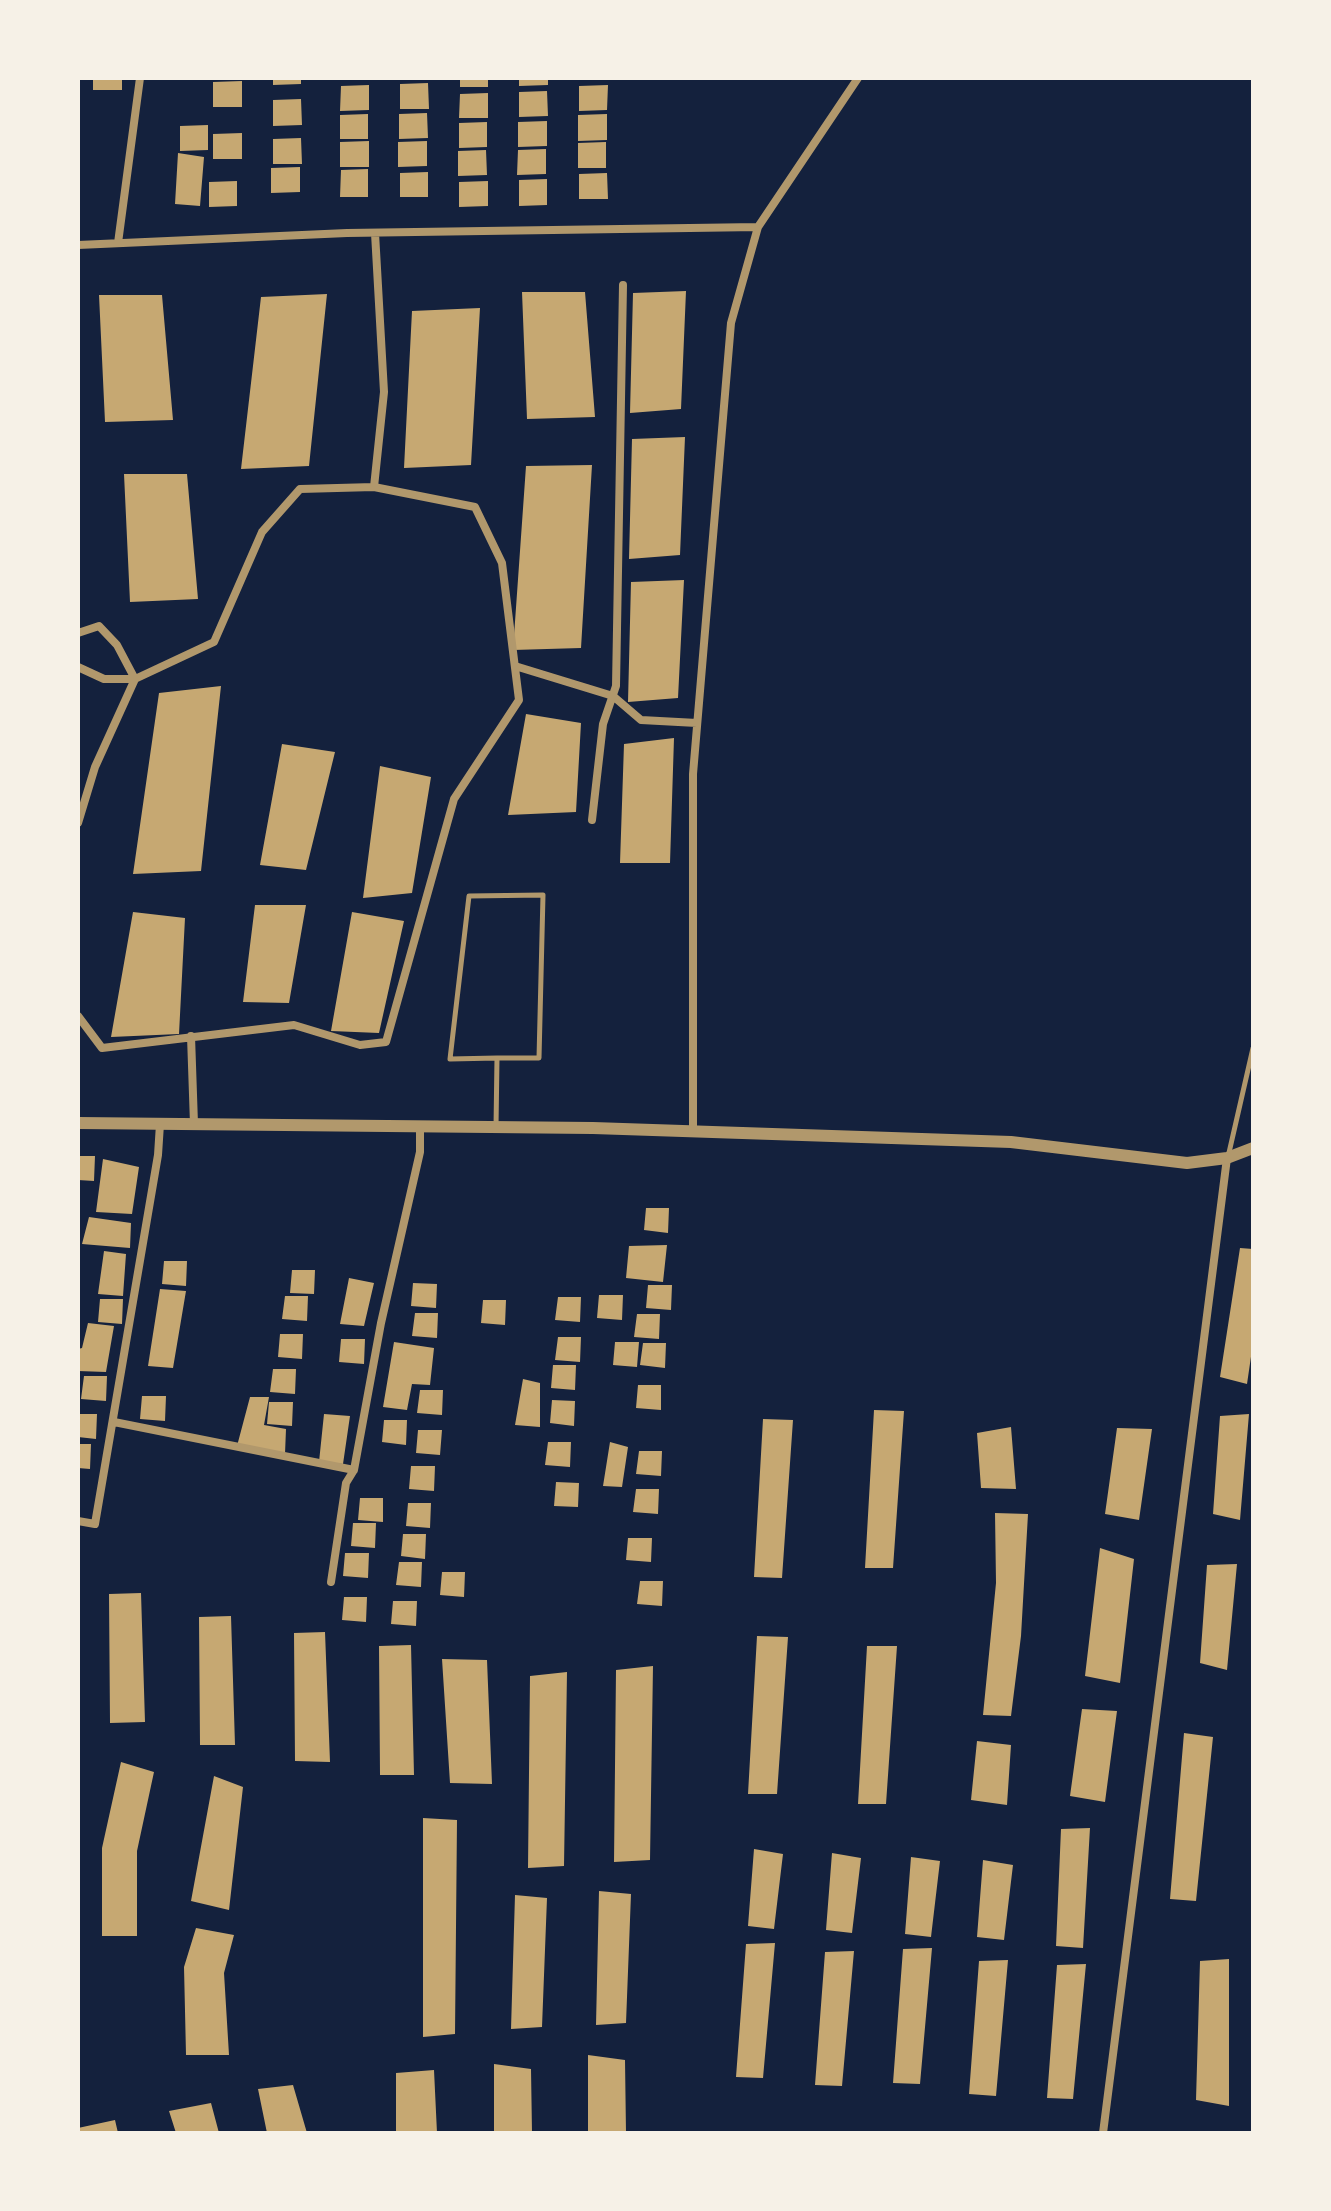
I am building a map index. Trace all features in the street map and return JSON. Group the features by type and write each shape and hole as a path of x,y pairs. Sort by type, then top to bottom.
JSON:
{"street":[{"path":"118,243 140,78"},
{"path":"693,1131 693,774 731,323 758,227 858,78"},
{"path":"78,245 375,233 758,227"},
{"path":"374,487 384,392 375,233"},
{"path":"592,820 603,724 616,686 623,285"},
{"path":"78,667 104,679 135,679 214,642 262,532 300,489 374,487 475,507 502,563 519,700 454,799 386,1042 360,1045 294,1025 102,1048 78,1016"},
{"path":"78,633 99,626 117,645 135,679"},
{"path":"515,666 613,696 641,720 697,723"},
{"path":"78,823 95,767 135,679"},
{"path":"191,1036 194,1124"},
{"path":"78,1123 693,1131 1011,1142 1187,1163 1227,1158 1253,1148"},
{"path":"78,1521 95,1524 158,1155 160,1124"},
{"path":"331,1582 346,1483 354,1470 381,1323 420,1152 420,1127"},
{"path":"1103,2133 1227,1158"},
{"path":"114,1422 354,1470"}],"lane":[{"path":"543,895 539,1058 497,1058 450,1059 469,896 543,895"},
{"path":"1227,1158 1253,1048"},
{"path":"496,1128 497,1058"}],"building":[{"path":"93,78 122,78 122,90 93,90"},
{"path":"273,78 301,78 301,84 273,85"},
{"path":"460,78 488,78 488,87 460,87"},
{"path":"519,78 548,78 548,85 519,86"},
{"path":"242,81 242,107 213,107 213,82"},
{"path":"428,83 429,109 400,109 400,84"},
{"path":"369,85 369,110 340,111 341,86"},
{"path":"608,85 607,110 579,111 579,86"},
{"path":"547,91 548,116 519,117 519,92"},
{"path":"488,93 488,118 459,118 460,94"},
{"path":"301,99 302,125 273,126 273,100"},
{"path":"427,113 428,138 399,139 399,114"},
{"path":"368,114 368,139 340,139 340,115"},
{"path":"607,114 607,140 578,141 578,115"},
{"path":"547,121 547,146 518,147 518,122"},
{"path":"487,122 487,147 459,148 459,123"},
{"path":"208,125 208,150 180,151 180,126"},
{"path":"242,133 242,159 213,159 213,134"},
{"path":"301,138 302,164 273,164 273,139"},
{"path":"369,141 369,167 340,167 340,142"},
{"path":"427,141 427,166 398,167 398,142"},
{"path":"606,142 606,168 578,168 578,143"},
{"path":"546,149 546,174 517,175 518,150"},
{"path":"486,150 487,175 458,176 458,151"},
{"path":"178,153 204,157 200,206 175,204"},
{"path":"300,167 300,192 271,193 271,168"},
{"path":"368,169 368,197 340,197 341,170"},
{"path":"428,172 428,197 400,197 400,173"},
{"path":"607,173 608,199 579,199 579,174"},
{"path":"547,179 547,205 519,206 519,180"},
{"path":"237,181 237,206 209,207 209,182"},
{"path":"488,181 488,206 459,207 459,182"},
{"path":"686,291 681,409 630,413 633,293"},
{"path":"522,292 585,292 595,417 527,419"},
{"path":"327,294 309,466 241,469 261,297"},
{"path":"99,295 162,295 173,420 105,422"},
{"path":"480,308 471,465 404,468 412,311"},
{"path":"685,437 680,555 629,559 632,439"},
{"path":"592,465 581,648 513,650 526,466"},
{"path":"124,474 187,474 198,599 130,602"},
{"path":"684,580 678,698 628,702 631,582"},
{"path":"221,686 201,871 133,874 159,693"},
{"path":"526,714 581,723 576,812 508,815"},
{"path":"674,738 670,863 620,863 624,744"},
{"path":"282,744 335,752 306,870 260,865"},
{"path":"380,766 431,777 412,893 363,898"},
{"path":"255,905 306,905 289,1003 243,1002"},
{"path":"133,912 185,918 179,1034 111,1037"},
{"path":"352,912 404,921 379,1033 331,1031"},
{"path":"78,1156 95,1156 94,1181 78,1180"},
{"path":"103,1159 139,1167 132,1214 96,1212"},
{"path":"646,1208 669,1208 668,1233 644,1230"},
{"path":"89,1217 131,1223 130,1248 82,1244"},
{"path":"667,1245 663,1282 626,1278 629,1246"},
{"path":"1240,1248 1253,1249 1253,1343 1247,1384 1220,1377"},
{"path":"104,1251 126,1254 123,1296 98,1294"},
{"path":"164,1261 187,1261 186,1286 162,1284"},
{"path":"292,1270 315,1270 314,1294 290,1293"},
{"path":"349,1278 374,1283 364,1326 340,1324"},
{"path":"413,1283 437,1284 436,1308 411,1306"},
{"path":"648,1285 672,1285 671,1310 646,1308"},
{"path":"160,1289 186,1291 173,1368 148,1366"},
{"path":"599,1295 623,1295 622,1320 597,1318"},
{"path":"285,1296 308,1296 307,1321 282,1319"},
{"path":"558,1297 581,1297 580,1322 555,1320"},
{"path":"100,1299 123,1299 122,1324 98,1322"},
{"path":"483,1300 506,1300 505,1325 481,1323"},
{"path":"415,1313 438,1313 437,1338 412,1336"},
{"path":"637,1314 660,1314 659,1339 634,1337"},
{"path":"88,1323 114,1326 106,1372 78,1371 78,1349 82,1348"},
{"path":"280,1334 303,1334 302,1359 278,1357"},
{"path":"558,1337 581,1337 580,1362 555,1360"},
{"path":"341,1339 365,1339 364,1364 339,1362"},
{"path":"394,1342 434,1348 430,1385 412,1384 407,1410 383,1407"},
{"path":"615,1342 639,1342 637,1367 613,1365"},
{"path":"643,1343 666,1343 665,1368 640,1365"},
{"path":"553,1365 576,1365 575,1390 551,1388"},
{"path":"273,1369 296,1369 295,1394 270,1392"},
{"path":"84,1376 107,1376 106,1401 81,1399"},
{"path":"523,1379 540,1383 540,1427 515,1425"},
{"path":"638,1385 661,1385 661,1410 636,1408"},
{"path":"420,1390 443,1390 442,1415 417,1413"},
{"path":"142,1396 166,1396 165,1421 140,1419"},
{"path":"250,1397 269,1397 264,1425 286,1429 285,1454 237,1446"},
{"path":"552,1400 575,1401 574,1426 550,1423"},
{"path":"269,1402 293,1402 292,1426 267,1424"},
{"path":"874,1410 904,1411 893,1568 865,1568"},
{"path":"78,1414 97,1414 96,1439 78,1437"},
{"path":"324,1414 350,1416 343,1464 319,1462"},
{"path":"1249,1414 1240,1520 1213,1514 1220,1416"},
{"path":"763,1419 793,1420 782,1578 754,1577"},
{"path":"384,1420 407,1420 406,1445 382,1442"},
{"path":"1011,1427 1016,1489 981,1488 977,1433"},
{"path":"1117,1428 1152,1429 1139,1520 1105,1514"},
{"path":"418,1430 442,1430 440,1455 416,1453"},
{"path":"548,1442 571,1442 570,1467 545,1465"},
{"path":"610,1442 628,1447 622,1487 603,1486"},
{"path":"78,1444 91,1444 90,1469 78,1468"},
{"path":"639,1451 662,1451 661,1476 636,1474"},
{"path":"411,1466 435,1466 434,1491 409,1489"},
{"path":"556,1482 579,1483 578,1507 554,1506"},
{"path":"636,1489 659,1489 658,1514 633,1512"},
{"path":"360,1498 383,1498 383,1522 358,1520"},
{"path":"408,1503 431,1503 430,1528 406,1526"},
{"path":"995,1513 1028,1514 1021,1636 1011,1716 983,1715 996,1583"},
{"path":"353,1523 376,1523 375,1548 351,1546"},
{"path":"403,1534 426,1534 425,1559 401,1556"},
{"path":"628,1538 652,1538 651,1562 626,1560"},
{"path":"1100,1548 1134,1559 1120,1683 1085,1676"},
{"path":"345,1553 369,1553 368,1578 343,1576"},
{"path":"399,1562 422,1562 421,1587 396,1585"},
{"path":"1237,1564 1227,1670 1200,1663 1207,1565"},
{"path":"442,1572 465,1572 464,1597 440,1595"},
{"path":"640,1581 663,1581 662,1606 637,1604"},
{"path":"141,1593 145,1722 110,1723 109,1594"},
{"path":"344,1597 367,1597 366,1622 342,1620"},
{"path":"393,1601 417,1601 416,1626 391,1624"},
{"path":"231,1616 235,1745 200,1745 199,1617"},
{"path":"325,1632 330,1762 295,1761 294,1633"},
{"path":"757,1636 788,1637 777,1794 748,1794"},
{"path":"411,1645 414,1775 380,1775 379,1646"},
{"path":"867,1646 897,1646 886,1804 858,1804"},
{"path":"442,1659 487,1660 492,1784 450,1783"},
{"path":"653,1666 650,1860 614,1862 616,1670"},
{"path":"567,1672 564,1866 528,1868 530,1676"},
{"path":"1082,1709 1117,1711 1105,1802 1070,1796"},
{"path":"1184,1733 1213,1737 1196,1901 1170,1899"},
{"path":"977,1741 1011,1745 1007,1805 971,1800"},
{"path":"121,1762 154,1772 137,1851 137,1936 102,1936 102,1848"},
{"path":"214,1776 243,1787 229,1910 191,1901"},
{"path":"423,1818 457,1820 455,2034 423,2037"},
{"path":"1090,1828 1083,1948 1056,1946 1061,1829"},
{"path":"754,1849 783,1854 774,1929 748,1926"},
{"path":"832,1853 861,1858 852,1933 826,1930"},
{"path":"911,1857 940,1861 931,1937 905,1934"},
{"path":"983,1860 1013,1865 1004,1940 977,1937"},
{"path":"599,1891 631,1894 626,2023 596,2025"},
{"path":"515,1895 547,1898 542,2027 511,2029"},
{"path":"196,1928 234,1935 224,1973 229,2055 186,2055 184,1967"},
{"path":"775,1943 763,2078 736,2077 746,1944"},
{"path":"932,1948 920,2084 893,2083 903,1949"},
{"path":"854,1951 842,2086 815,2085 825,1952"},
{"path":"1229,1959 1229,2106 1196,2100 1200,1961"},
{"path":"1008,1960 996,2096 969,2094 979,1961"},
{"path":"1086,1964 1073,2099 1047,2098 1057,1965"},
{"path":"588,2055 625,2060 626,2133 588,2133"},
{"path":"494,2064 531,2069 532,2133 494,2133"},
{"path":"434,2070 437,2133 396,2133 396,2073"},
{"path":"293,2085 307,2133 267,2133 258,2089"},
{"path":"211,2103 219,2133 176,2133 169,2111"},
{"path":"115,2120 118,2133 78,2133 78,2128"}]}
